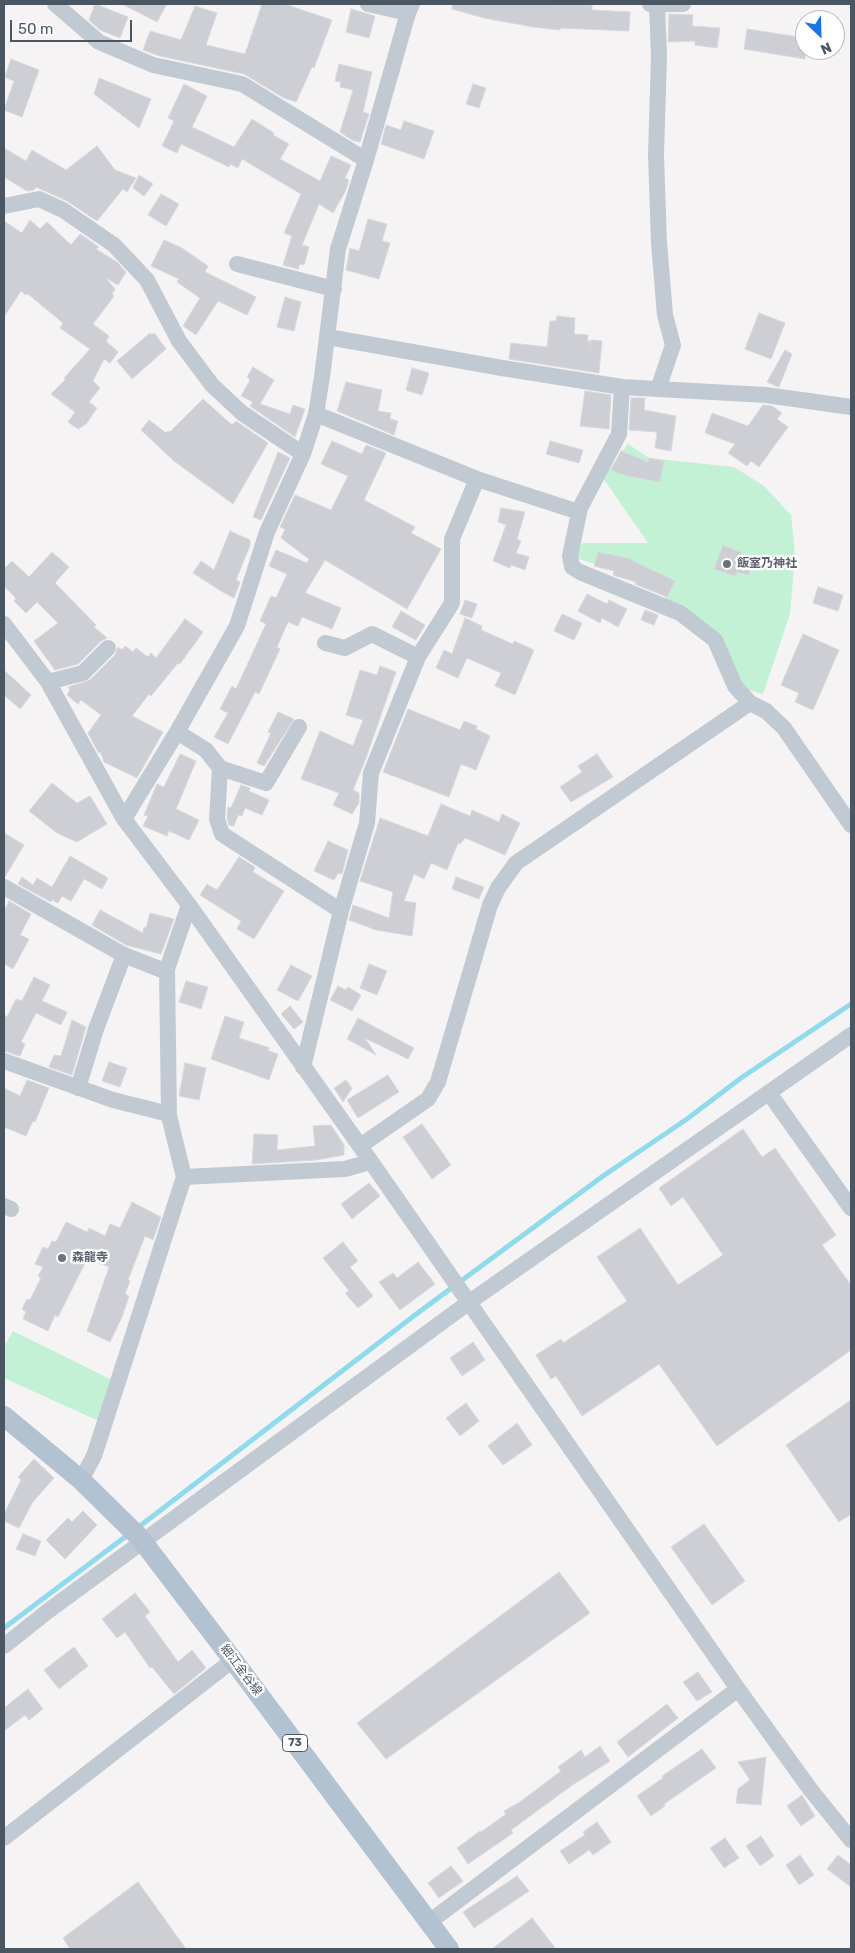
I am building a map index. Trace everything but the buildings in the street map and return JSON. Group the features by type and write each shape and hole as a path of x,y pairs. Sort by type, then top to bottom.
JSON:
{"main road":[{"name":"細江金谷線","path":"4,1416 81,1480 141,1540 449,1949"}],"street":[{"path":"55,4 99,42 153,65 242,84 366,160"},
{"path":"124,819 177,732 237,626 267,532 303,454 316,414 328,337 338,249 410,8 368,4"},
{"path":"658,389 673,345 665,315 659,243 656,155 659,56 654,4 683,4"},
{"path":"4,206 38,199 63,210 114,244 148,280 179,341 212,385 242,413 303,454"},
{"path":"237,264 334,289"},
{"path":"328,337 622,387 766,395 851,407"},
{"path":"622,387 619,434 579,512 570,556 572,567 680,613 715,640 735,686 750,703 766,711 784,728 851,824"},
{"path":"316,414 477,479 579,512"},
{"path":"303,1067 341,911 367,823 371,773 418,656 452,603 452,538 477,479"},
{"path":"4,624 48,682 124,819 189,905 360,1146 738,1689 810,1788 851,1840"},
{"path":"325,643 344,648 372,634 418,656"},
{"path":"48,682 83,673 108,648"},
{"path":"360,1146 428,1099 438,1082 490,905 498,888 516,863 750,703"},
{"path":"177,732 206,750 220,768 266,782 299,727"},
{"path":"220,768 217,818 222,834 341,911"},
{"path":"4,887 124,955 167,972"},
{"path":"81,1480 94,1456 184,1177 170,1114 167,972 189,905"},
{"path":"78,1088 96,1029 124,955"},
{"path":"4,1646 48,1610 465,1299 851,1035"},
{"path":"4,1060 113,1100 170,1114"},
{"path":"768,1093 851,1208"},
{"path":"184,1177 345,1168 370,1162"},
{"path":"4,1838 233,1660"},
{"path":"428,1923 738,1689"}],"green space":[{"path":"628,444 649,458 734,467 764,486 791,515 795,555 790,614 763,694 735,686 697,627 649,582 570,556 583,543 648,543 603,478"},
{"path":"13,1331 112,1380 101,1422 4,1378 4,1347"}],"waterway":[{"path":"136,1529 415,1315 603,1176 687,1119 741,1078 851,1004"},
{"path":"4,1628 129,1534"}],"place":[{"name":"飯室乃神社","path":"727,564"},
{"name":"森龍寺","path":"62,1258"}]}
